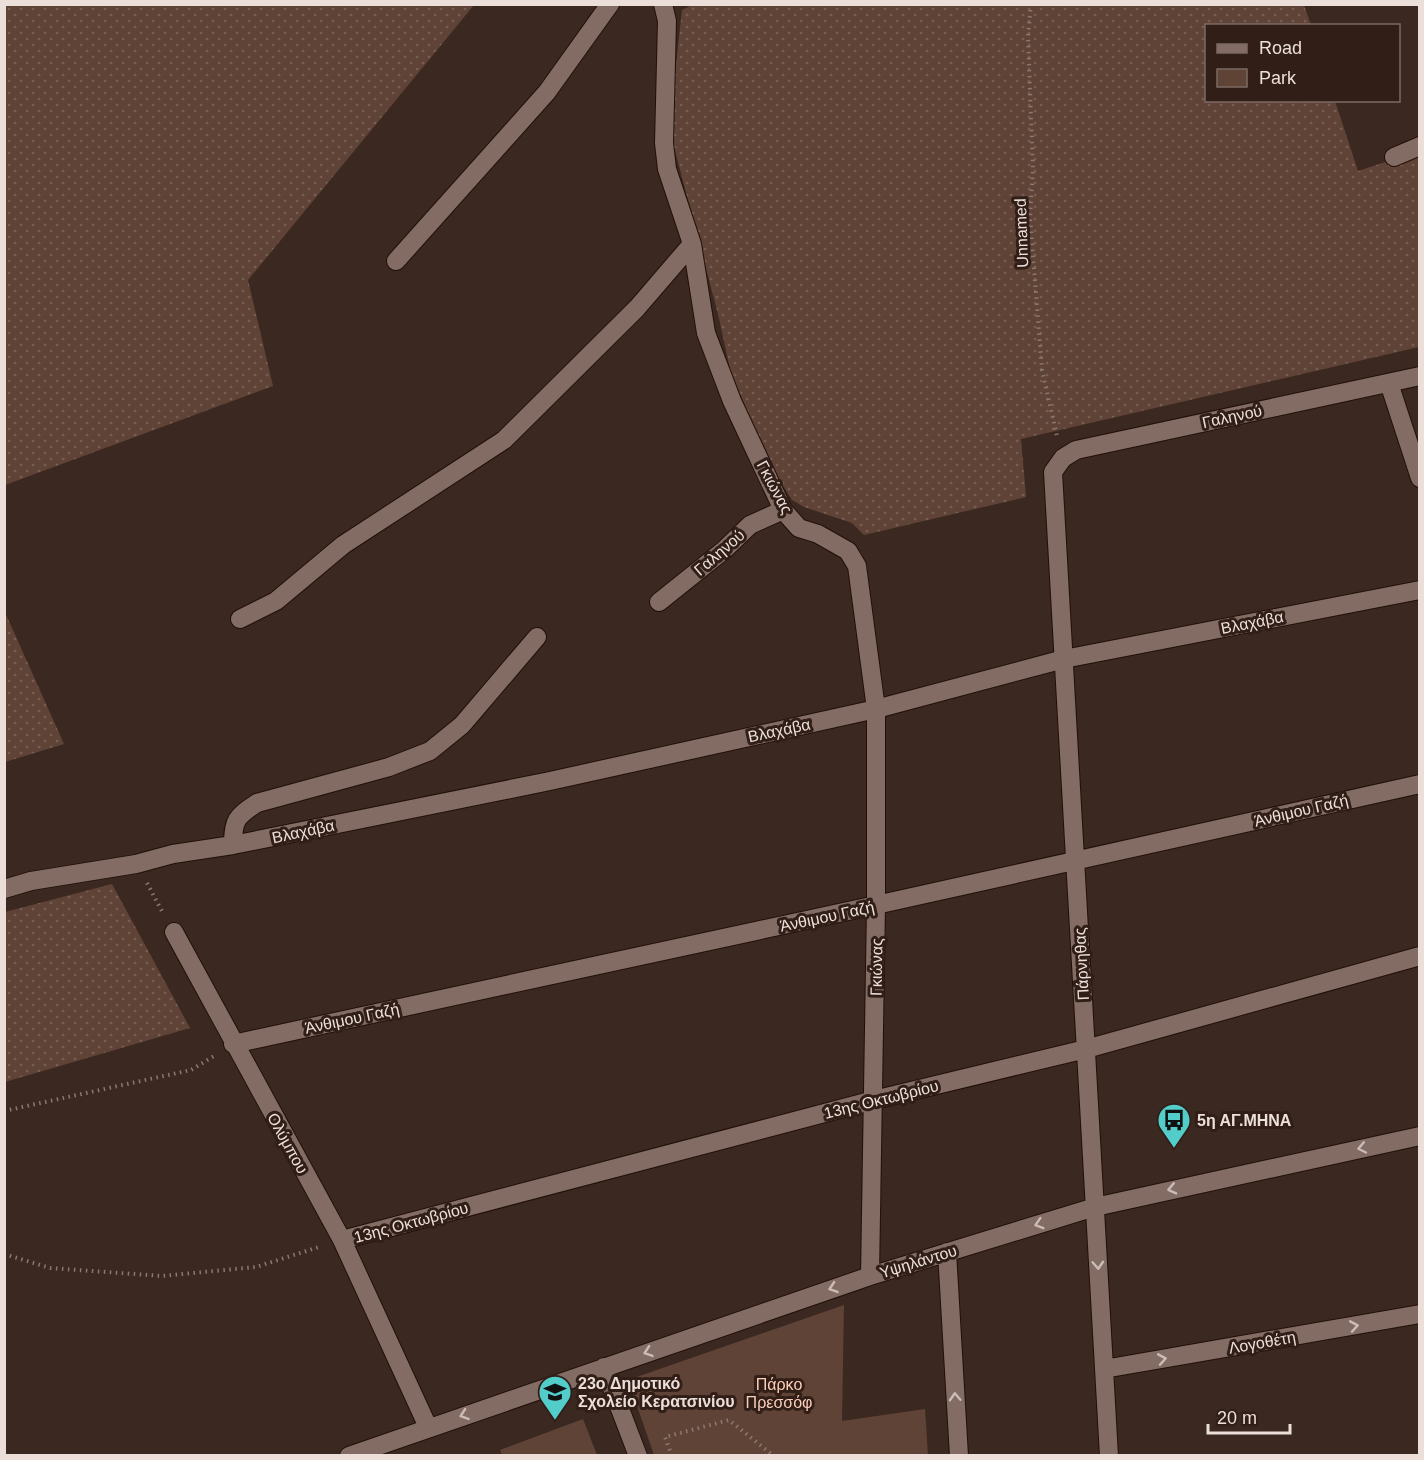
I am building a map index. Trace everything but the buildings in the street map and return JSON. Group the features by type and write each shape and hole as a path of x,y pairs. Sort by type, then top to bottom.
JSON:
{"street":[{"path":"396,261 547,92 610,4"},
{"name":"Γκιώνας","path":"663,4 667,21 664,143 667,169 692,244 706,333 732,401 783,510 799,528 818,534 848,550 856,566 876,709 874,1100 870,1276"},
{"path":"1394,157 1419,146"},
{"path":"240,619 276,601 343,545 504,440 630,315 692,244"},
{"name":"Γαληνού","path":"1058,465 1077,450 1419,376"},
{"path":"1389,383 1419,478"},
{"name":"Πάρνηθας","path":"1058,465 1064,659 1109,1455"},
{"name":"Γαληνού","path":"659,602 724,550 750,525 783,510"},
{"name":"Βλαχάβα","path":"4,889 550,781 876,709 1064,659 1419,590"},
{"path":"233,845 233,825 242,813 257,803 389,767 430,751 462,725 537,637"},
{"name":"Άνθιμου Γαζή","path":"233,1044 876,905 1419,784"},
{"name":"Ολύμπου","path":"174,932 233,1044 342,1240 428,1427"},
{"name":"13ης Οκτωβρίου","path":"342,1240 874,1100 1086,1049 1419,956"},
{"name":"Υψηλάντου","path":"349,1455 870,1276 1095,1207 1419,1136"},
{"path":"947,1252 959,1455"},
{"name":"Λογοθέτη","path":"1104,1369 1419,1314"},
{"path":"604,1367 638,1455"}],"path":[{"name":"Unnamed","path":"1031,4 1029,106 1033,169 1030,217 1042,370 1058,465"},
{"path":"136,864 174,932"},
{"path":"4,1112 191,1070 233,1044"},
{"path":"4,1254 50,1268 162,1276 256,1267 342,1240"},
{"path":"672,1455 665,1437 729,1420 774,1455"}],"green space":[{"path":"5,4 474,5 248,280 273,386 5,485"},
{"path":"694,4 1304,5 1311,24 1205,24 1205,102 1335,102 1358,171 1419,151 1419,347 1021,439 1026,497 864,535 852,523 804,507 792,500 768,462 730,369 718,314 674,147 674,83 682,10"},
{"path":"4,610 64,744 5,762 4,762"},
{"path":"112,884 190,1028 5,1082 5,912"},
{"name":"Πάρκο Πρεσσόφ","path":"844,1305 842,1421 925,1409 928,1455 654,1455 628,1380"},
{"path":"583,1419 597,1455 502,1455 500,1450"}],"place":[{"name":"5η ΑΓ.ΜΗΝΑ","path":"1174,1149"},
{"name":"23o Δημοτικό Σχολείο Κερατσινίου","path":"555,1421"}]}
